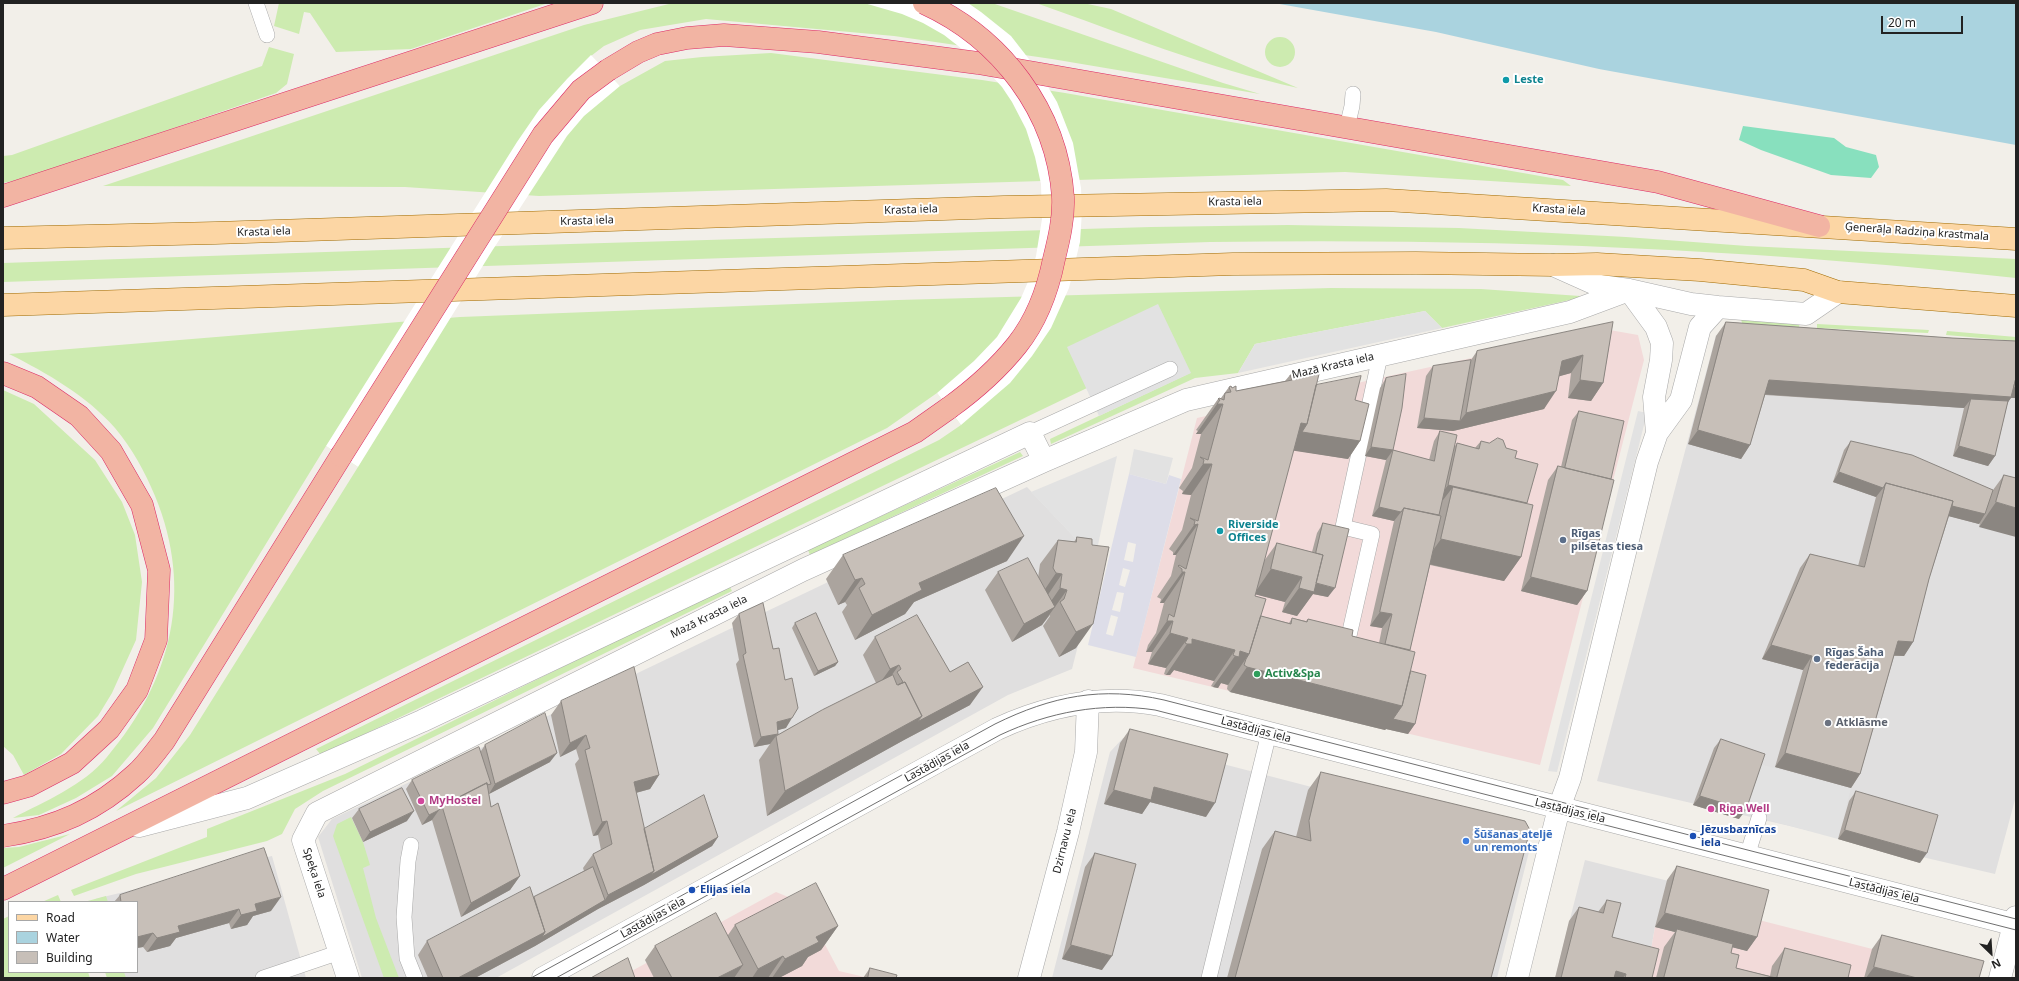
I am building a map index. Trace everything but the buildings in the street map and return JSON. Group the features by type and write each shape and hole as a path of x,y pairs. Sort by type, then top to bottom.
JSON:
{"highway":[{"path":"3,196 592,3"},
{"path":"3,889 915,432 973,390 996,368 1018,344 1038,309 1050,277 1057,248 1063,198 1059,172 1045,124 1018,77 995,51 969,29 939,10 924,3"},
{"path":"3,836 28,832 69,819 105,800 137,773 164,741 542,135 581,90 608,70 638,52 657,44 687,38 724,35 818,42 978,63 1658,182 1819,226"},
{"path":"3,373 37,387 79,416 111,451 142,505 159,570 156,640 137,690 109,729 72,762 28,786 3,793"}],"main road":[{"name":"Krasta iela","path":"3,238 215,233 1004,206 1386,200 1819,226"},
{"name":"Ģenerāļa Radziņa krastmala","path":"1819,226 2016,239"},
{"path":"3,305 1233,264 1416,262 1553,265 1597,264 1700,270 1804,280 1838,292 2016,306"}],"street":[{"path":"1553,265 1600,286 1629,290 1691,304 1718,307 1806,314 1838,292"},
{"path":"1629,290 1652,322 1662,344 1661,360 1654,397 1657,433"},
{"name":"Mazā Krasta iela","path":"379,781 803,570 1044,461 1186,400 1570,312 1629,290"},
{"path":"1517,978 1559,808 1570,778 1647,462 1657,433 1681,400 1700,327 1718,307"},
{"path":"113,833 247,798 298,776 422,721 1030,433 1044,461"},
{"name":"Lastādijas iela","path":"543,978 997,729 1037,713 1058,707 1088,702 1114,700 1140,701 1747,856 2015,922"},
{"name":"Dzirnavu iela","path":"1029,978 1068,832 1086,752 1088,702"},
{"name":"Speķa iela","path":"348,978 303,840 317,813 379,781"},
{"path":"2000,978 2015,922"}],"lane":[{"path":"256,3 267,35"},
{"path":"1347,128 1353,94"},
{"path":"1326,636 1348,640 1372,534 1343,527 1380,356"},
{"path":"1030,433 1170,369"},
{"path":"1209,978 1269,733"},
{"path":"1747,856 1759,818"},
{"path":"411,844 408,861 404,917 407,958 415,978"},
{"path":"262,978 340,952"}],"shaded area":[{"path":"1158,304 1191,373 1099,416 1067,347"},
{"path":"1425,311 1442,328 1238,373 1255,344"},
{"path":"1604,329 1638,335 1644,360 1540,765 1133,668 1197,418"},
{"path":"1716,335 2016,354 2016,796 1995,874 1597,781"},
{"path":"1638,411 1647,413 1557,772 1548,771"},
{"path":"1134,449 1173,458 1166,484 1129,474"},
{"path":"1117,456 1095,559 1031,492"},
{"path":"1129,474 1166,484 1169,475 1181,479 1136,657 1088,645","holes":["1128,542 1136,544 1133,562 1124,560","1123,568 1130,570 1125,587 1119,585","1117,592 1124,593 1120,612 1112,610","1111,615 1118,617 1113,636 1106,634"]},
{"path":"1027,487 1099,563 1072,669 1008,695 496,978 362,978 318,837 332,819"},
{"path":"1123,738 1531,844 1497,978 1052,978 1110,752"},
{"path":"1759,764 1851,788 1838,839 1742,813"},
{"path":"272,856 306,978 118,978 117,973 138,973 138,901 96,901 95,899"},
{"path":"1585,860 1760,904 1747,951 1655,927 1646,978 1555,978"},
{"path":"776,892 803,903 839,971 869,978 619,978"},
{"path":"1755,919 1974,975 1973,978 1646,978 1655,927 1747,951"}],"green space":[{"path":"279,3 548,3 411,49 336,52 310,13 304,12 299,34 274,26"},
{"path":"673,3 992,3 1223,83 1260,94 1052,59 894,36 706,19 640,30 604,46 591,56 620,86 665,61 702,57 771,53 982,80 1065,93 1563,180 1571,186 1345,172 539,196 405,187 103,186 584,25"},
{"path":"1036,3 1083,3 1111,9 1298,88 1199,61"},
{"path":"1280,37 1291,41 1295,52 1291,63 1280,67 1269,63 1265,52 1269,41"},
{"path":"269,47 294,54 287,84 276,93 28,178 3,183 3,156 12,155 262,66"},
{"path":"1743,126 1834,138 1846,147 1876,155 1879,167 1871,178 1831,175 1761,150 1739,140"},
{"path":"1288,225 1459,228 1626,237 1747,246 2016,259 2016,278 1815,259 1714,252 1513,244 1311,241 1210,242 3,282 3,263 502,246 1151,227"},
{"path":"1331,288 1481,289 1580,296 1579,298 1442,328 1425,311 1255,344 1238,373 1195,378 1051,444 1050,439 1190,373 1068,347 1087,388 321,755 316,749 939,440 961,425 937,393 887,428 116,811 156,778 190,735 358,467 326,446 153,728 112,776 76,798 39,815 13,818 63,792 87,776 107,757 129,728 147,697 161,666 170,633 174,600 173,566 167,531 155,496 138,460 115,428 92,406 52,377 9,354 460,317 898,300"},
{"path":"1741,319 1800,322 1799,327 1742,323"},
{"path":"1817,324 1929,330 1928,333 1817,328"},
{"path":"1947,331 2016,337 2016,341 1946,335"},
{"path":"3,390 34,404 95,460 122,502 135,535 142,582 136,640 112,693 98,716 61,754 24,775 13,755 3,746"},
{"path":"1020,452 1023,456 810,555 808,550"},
{"path":"729,585 732,591 323,791 295,809 282,834 267,841 136,874 74,896 71,890 207,837 207,829 345,774"},
{"path":"351,817 363,842 370,865 363,868 376,918 399,978 384,978 333,836 337,824"},
{"path":"70,834 3,868 3,848 19,847"},
{"path":"58,895 61,901 44,901"},
{"path":"106,896 108,901 88,901"},
{"path":"8,916 8,973 88,973 90,978 3,978 3,919"},
{"path":"105,973 124,973 126,978 107,978"}],"water":[{"path":"1274,3 2016,3 2016,145 1599,69 1436,32"}],"pier":[{"path":"864,3 968,3 1011,36 1039,72 1057,102 1073,143 1081,188 1082,211 1080,242 1069,288 1051,328 1032,356 1010,383 961,425 937,393 974,361 997,337 1021,298 1030,277 1036,256 1042,219 1041,184 1035,157 1026,129 1012,102 1002,87 980,63 944,35 923,23 902,14"},
{"path":"591,55 620,86 584,116 567,136 492,251 358,467 326,446 517,142 539,110"}],"tram line":[{"path":"531,978 995,724 1016,714 1057,700 1098,694 1119,694 1164,700 2016,919"},
{"path":"556,978 1000,735 1037,720 1057,715 1096,708 1115,707 1155,710 2016,930"}],"place":[{"name":"Leste","path":"1506,80"},
{"name":"Riverside Offices","path":"1220,531"},
{"name":"Rīgas pilsētas tiesa","path":"1563,540"},
{"name":"Rīgas Šaha federācija","path":"1817,659"},
{"name":"Activ&Spa","path":"1257,674"},
{"name":"Atklāsme","path":"1828,723"},
{"name":"MyHostel","path":"421,801"},
{"name":"Riga Well","path":"1711,809"},
{"name":"Jēzusbaznīcas iela","path":"1693,836"},
{"name":"Šūšanas ateljē un remonts","path":"1466,841"},
{"name":"Elijas iela","path":"692,890"}]}
